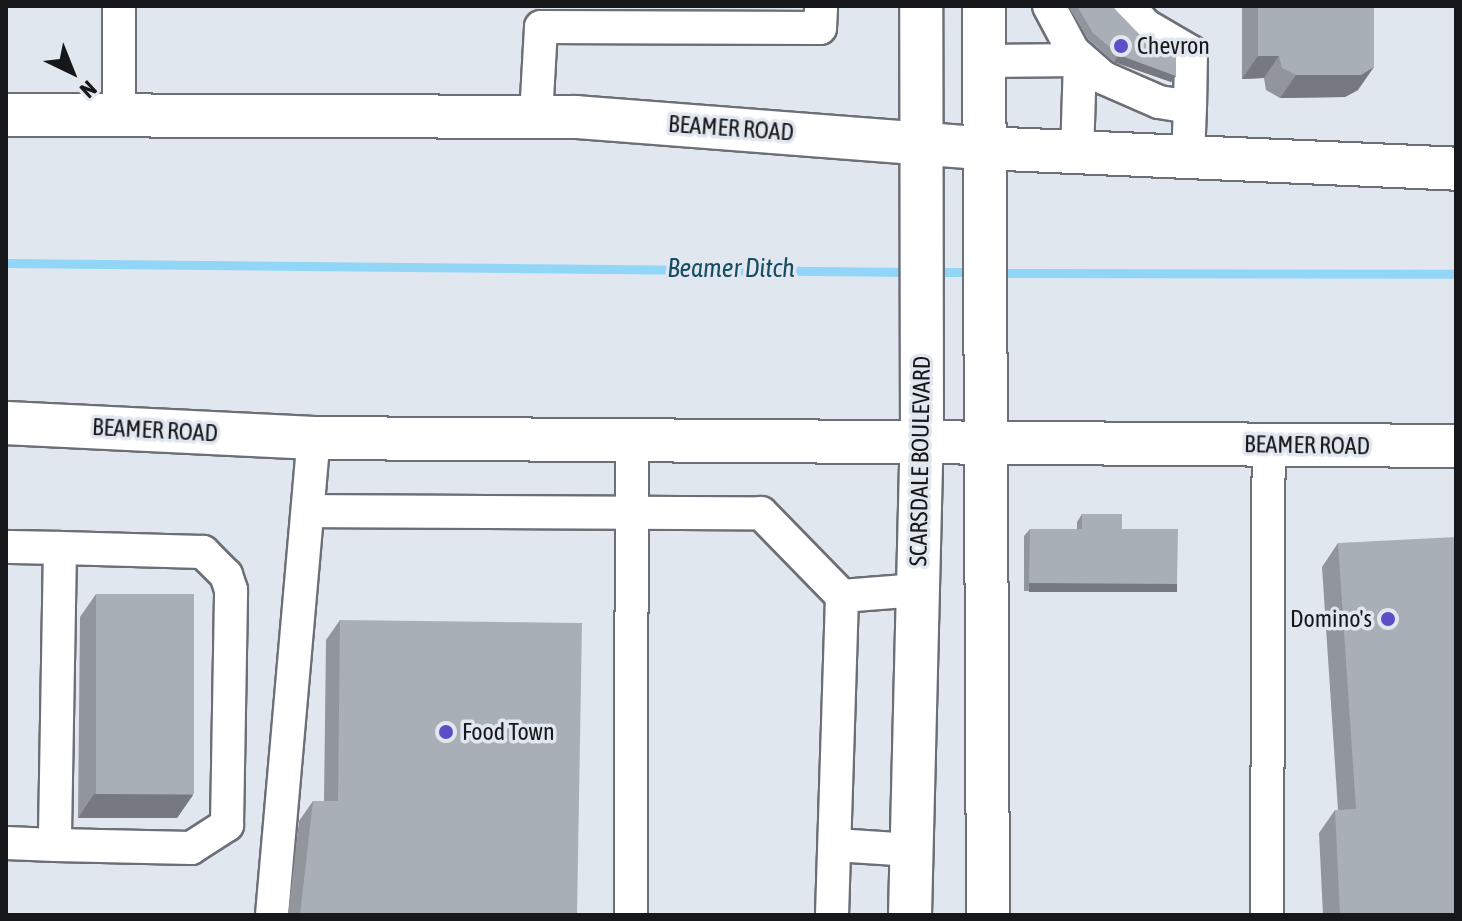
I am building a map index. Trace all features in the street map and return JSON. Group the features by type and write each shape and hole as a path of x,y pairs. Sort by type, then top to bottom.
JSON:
{"main road":[{"name":"SCARSDALE BOULEVARD","path":"910,915 922,422 921,6"},
{"path":"984,6 982,148 990,424 988,915"},
{"name":"BEAMER ROAD","path":"6,115 536,117 921,158 982,148 1456,169"},
{"name":"BEAMER ROAD","path":"6,423 314,438 632,439 922,422 1269,444 1456,446"}],"lane":[{"path":"119,6 119,115"},
{"path":"536,117 542,17 820,28 821,6"},
{"path":"1054,8 1092,58 1159,95 1188,158"},
{"path":"1146,31 1191,52 1159,95"},
{"path":"984,61 1092,58"},
{"path":"1077,153 1092,58"},
{"path":"272,915 310,511 314,438"},
{"path":"631,915 635,513 632,439"},
{"path":"1267,915 1269,444"},
{"path":"310,511 761,513 842,596 832,915"},
{"path":"6,547 203,552 226,575 231,590 227,825 191,848 6,843"},
{"path":"55,845 60,548"},
{"path":"842,596 918,590"},
{"path":"836,845 911,850"}],"building":[{"name":"Chevron","path":"1077,6 1112,6 1140,35 1176,56 1176,76 1119,55 1093,33"},
{"path":"1258,6 1374,6 1374,67 1361,75 1296,75 1282,68 1279,56 1258,56"},
{"path":"1082,514 1122,514 1122,529 1178,529 1177,584 1029,583 1030,529 1082,529"},
{"path":"1456,537 1456,915 1340,915 1335,810 1356,809 1338,543"},
{"path":"96,594 194,594 194,794 96,794"},
{"name":"Food Town","path":"340,620 582,623 577,915 300,915 313,801 338,801"}],"waterway":[{"name":"Beamer Ditch","path":"6,263 913,272"},
{"name":"Beamer Ditch","path":"931,272 977,272"},
{"name":"Beamer Ditch","path":"995,273 1456,274"}],"place":[{"name":"Chevron","path":"1121,46"},
{"name":"Domino's","path":"1388,619"},
{"name":"Food Town","path":"446,732"}]}
